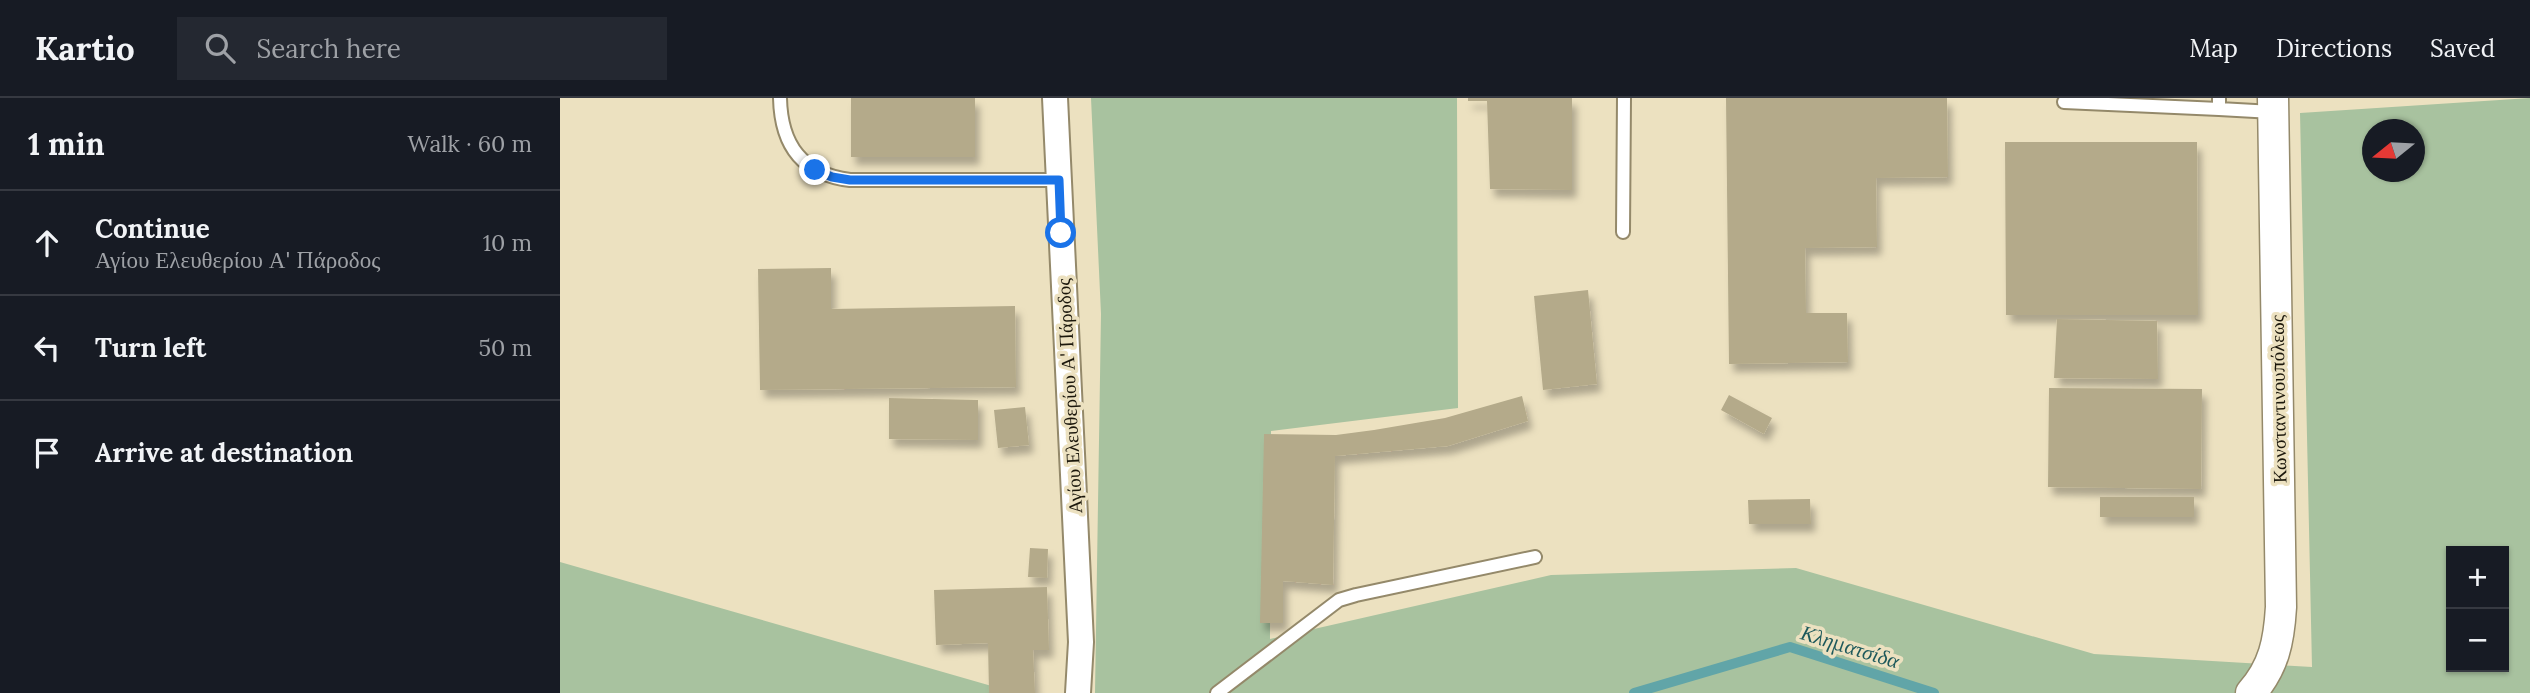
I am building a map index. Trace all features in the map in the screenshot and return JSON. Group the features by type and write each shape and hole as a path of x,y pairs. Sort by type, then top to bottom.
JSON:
{"street":[{"name":"Αγίου Ελευθερίου Α' Πάροδος","path":"1055,98 1081,642 1078,693"},
{"name":"Κωνσταντινουπόλεως","path":"2251,693 2272,663 2280,636 2273,105"}],"lane":[{"path":"780,98 783,127 790,144 801,159 815,170 832,177 850,180 1059,180"},
{"path":"1623,232 1624,98"},
{"path":"2064,102 2273,105"},
{"path":"1217,693 1339,600 1535,557"}],"green space":[{"path":"1091,98 1457,98 1458,408 1271,431 1270,639 1551,575 1796,568 2094,654 2312,667 2300,113 2530,98 2530,693 1095,693 1101,314"},
{"path":"560,562 1016,693 560,693"}],"building":[{"path":"851,98 975,98 975,157 851,157"},
{"path":"1468,98 1572,98 1572,190 1490,189 1487,101 1468,101"},
{"path":"1726,98 1947,98 1948,177 1876,178 1877,247 1805,248 1806,313 1847,313 1848,362 1729,364"},
{"path":"2005,142 2197,142 2198,315 2006,315"},
{"path":"831,268 831,309 1015,306 1016,387 760,390 758,269"},
{"path":"1588,290 1597,384 1543,390 1534,296"},
{"path":"2057,319 2157,321 2158,379 2054,378"},
{"path":"2049,388 2202,389 2201,489 2048,487"},
{"path":"1729,395 1772,418 1764,434 1721,410"},
{"path":"1522,396 1528,421 1448,446 1335,456 1333,585 1283,581 1283,623 1260,623 1264,434 1336,435 1374,430 1445,418"},
{"path":"889,398 978,400 978,440 889,439"},
{"path":"1025,407 1029,445 998,448 994,410"},
{"path":"2100,497 2194,497 2194,517 2100,517"},
{"path":"1810,499 1811,524 1749,524 1748,500"},
{"path":"1030,548 1048,549 1047,578 1028,577"},
{"path":"1047,587 1049,650 1033,650 1035,693 989,693 988,643 936,645 934,590"}],"waterway":[{"name":"Κληματσίδα","path":"1634,693 1790,647 1934,693"}],"route":[{"path":"815,170 850,180 1059,180 1061,233"}]}
